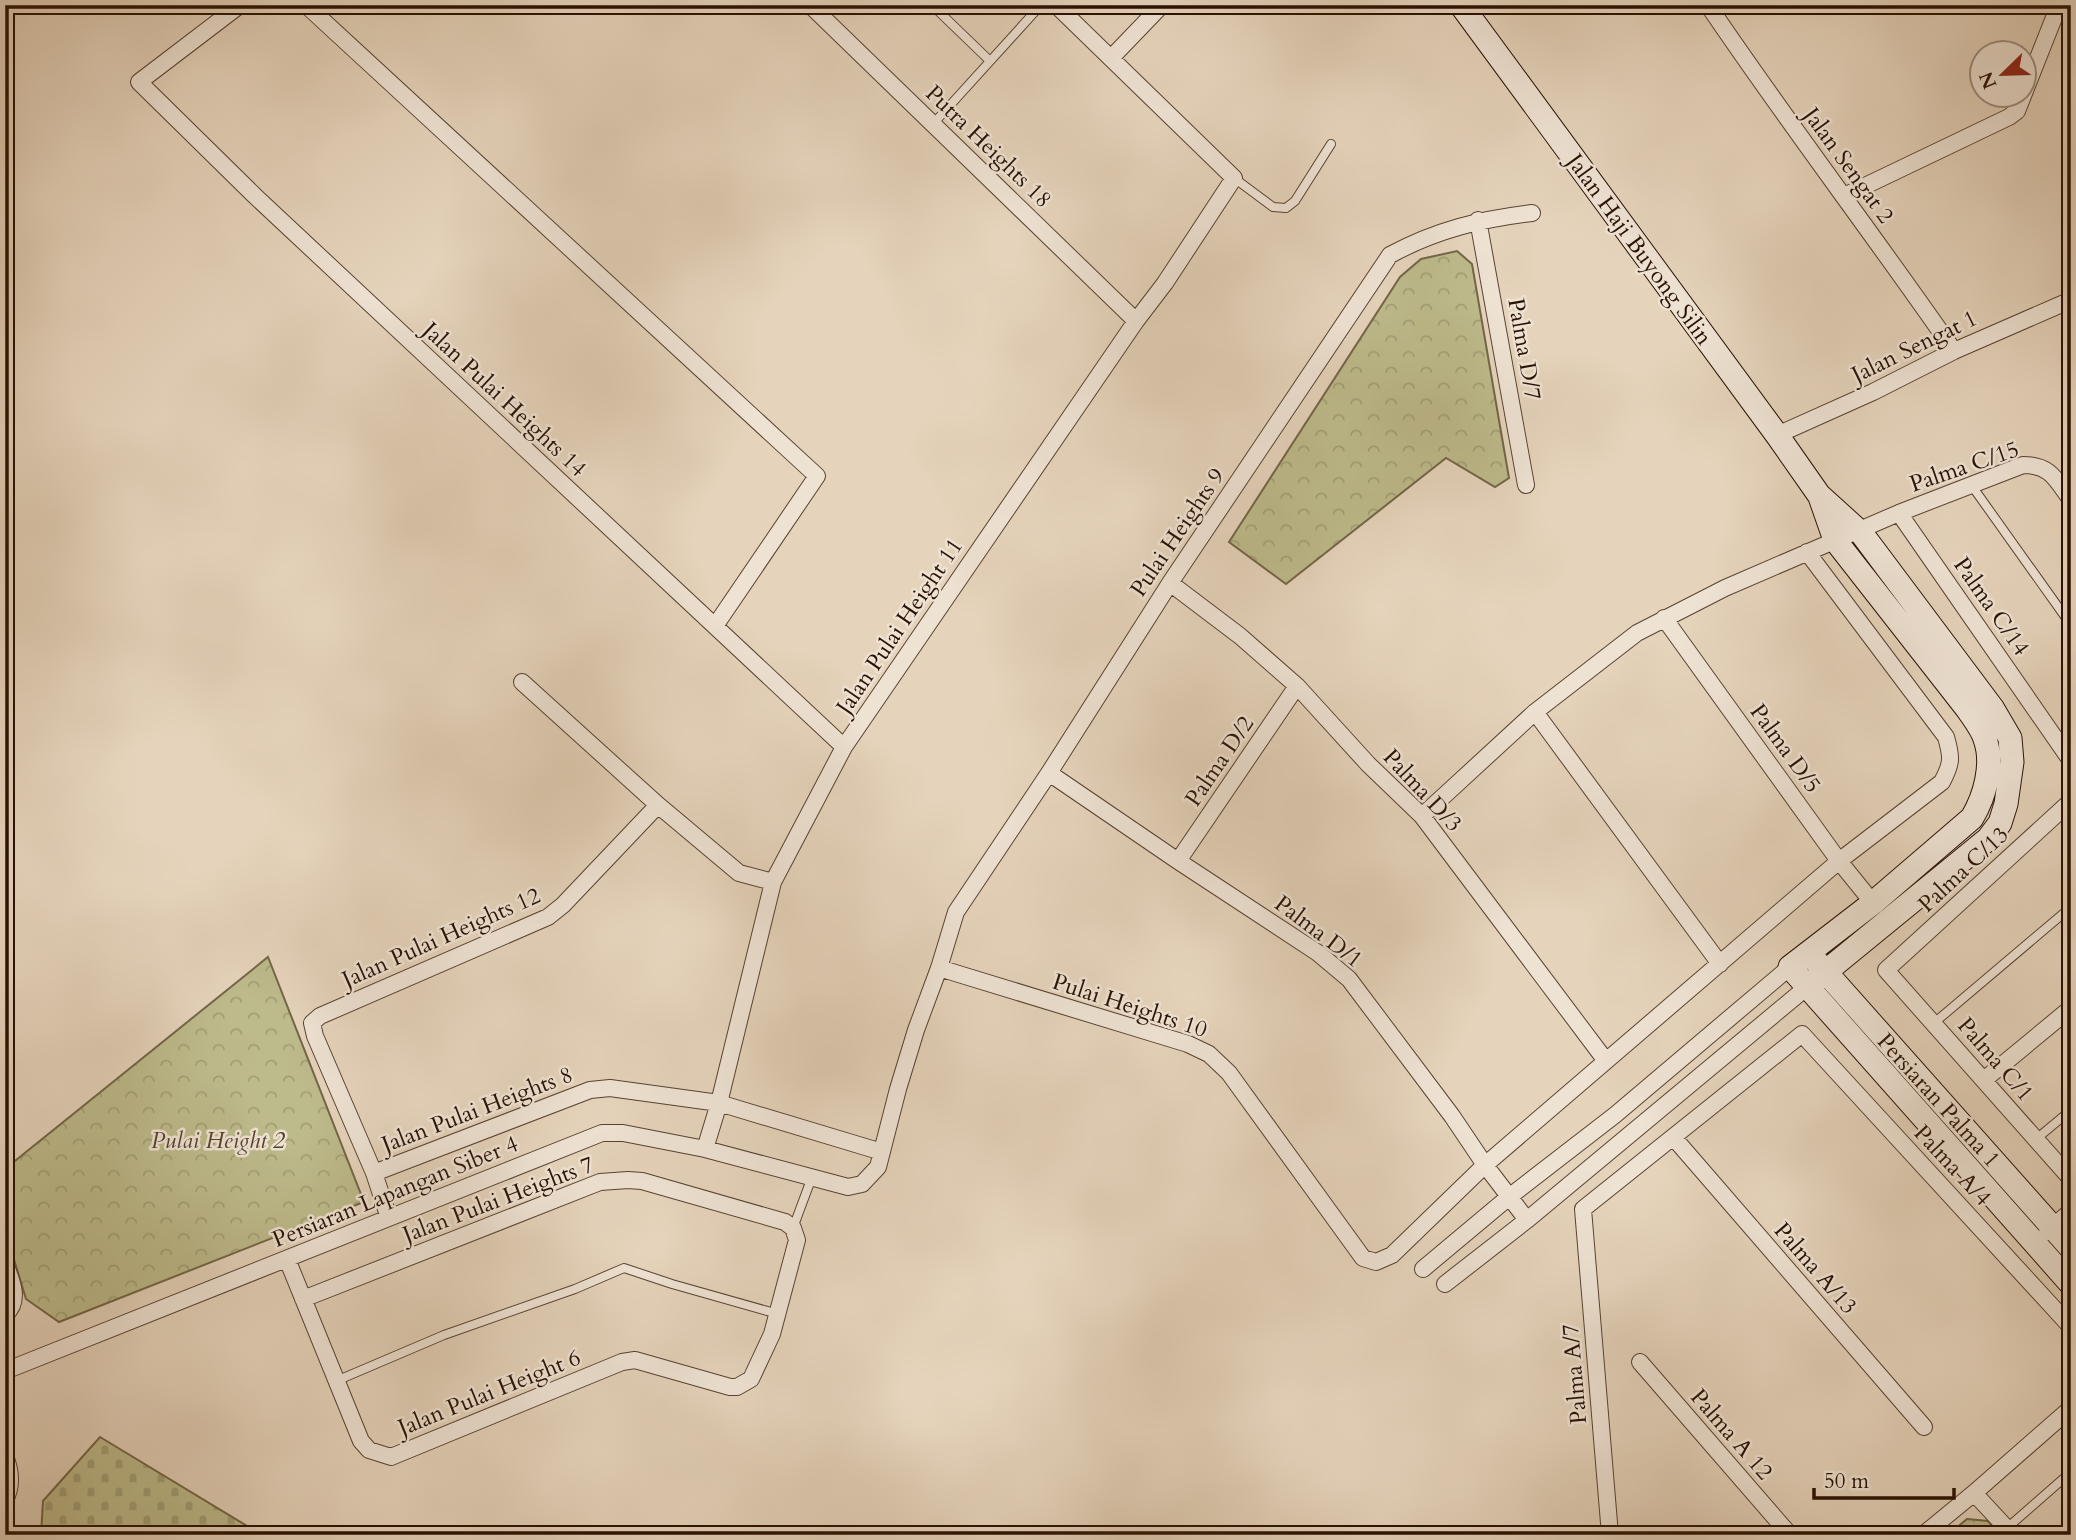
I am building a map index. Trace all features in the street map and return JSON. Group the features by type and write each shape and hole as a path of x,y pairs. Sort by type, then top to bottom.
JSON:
{"street":[{"name":"Jalan Pulai Heights 14","path":"240,5 139,82 255,197 844,747"},
{"path":"306,5 817,475 715,626"},
{"name":"Putra Heights 18","path":"810,5 1136,321"},
{"path":"1056,5 1234,178"},
{"path":"1112,57 1162,5"},
{"name":"Jalan Haji Buyong Silin","path":"1461,5 1819,495"},
{"name":"Jalan Sengat 2","path":"1708,5 1954,351"},
{"path":"1844,196 2017,111 2059,5"},
{"name":"Jalan Pulai Height 11","path":"705,1149 774,882 844,747 1136,321 1165,283 1234,178"},
{"name":"Pulai Heights 9","path":"882,1152 905,1065 956,912 1049,773 1170,583 1390,255 1416,241 1478,220 1532,213"},
{"name":"Palma D/7","path":"1478,220 1526,485"},
{"name":"Jalan Sengat 1","path":"1777,435 1873,392 1954,351 2071,300"},
{"name":"Palma C/15","path":"1899,513 2023,465 2035,465 2051,473 2071,500"},
{"path":"1445,1284 1527,1220 1824,971 1988,839 2000,824 2012,762 2010,738 1993,709 1858,529 1819,495"},
{"path":"1423,1269 1509,1197 1615,1115 1808,952 1873,903 1972,818 1982,800 1989,756 1985,737 1968,710 1835,540 1819,495"},
{"path":"1422,816 1535,712 1637,633 1807,552 1899,513"},
{"name":"Palma C/14","path":"1899,513 2071,761"},
{"path":"1485,1165 1839,861 1942,782 1951,756 1946,737 1807,552"},
{"name":"Palma D/3","path":"1170,583 1240,636 1297,686 1368,764 1422,816 1606,1062"},
{"name":"Palma D/5","path":"1664,618 1839,861 1873,903"},
{"path":"522,682 739,873 774,882"},
{"name":"Palma D/2","path":"1178,861 1297,686"},
{"path":"1535,712 1720,964"},
{"path":"2057,740 2071,729"},
{"name":"Palma D/1","path":"1049,773 1318,953 1349,979 1527,1220"},
{"name":"Palma C/13","path":"1886,971 2071,801"},
{"name":"Jalan Pulai Heights 12","path":"312,1023 320,1016 548,918 659,805"},
{"name":"Persiaran Palma 1","path":"1808,952 2071,1248"},
{"path":"1790,967 2071,1284"},
{"name":"Pulai Heights 10","path":"939,968 1188,1044 1209,1054 1228,1073 1363,1258 1376,1262 1392,1255 1485,1165"},
{"name":"Palma C/1","path":"1886,971 2071,1179"},
{"path":"1984,1079 2071,1008"},
{"name":"Jalan Pulai Heights 8","path":"312,1023 315,1036 374,1173 389,1218"},
{"name":"Palma A/4","path":"1674,1138 1802,1034 2071,1327"},
{"name":"Jalan Pulai Heights 8","path":"374,1173 590,1090 610,1088 719,1103 882,1152"},
{"name":"Persiaran Lapangan Siber 4","path":"5,1371 602,1133 623,1133 705,1149 848,1186 862,1184 878,1167 882,1152"},
{"name":"Palma A/7","path":"1610,1535 1583,1209 1674,1138"},
{"name":"Palma A/13","path":"1674,1138 1924,1427"},
{"name":"Jalan Pulai Heights 7","path":"303,1299 600,1182 642,1181 768,1216 793,1228"},
{"path":"2034,1243 2071,1211"},
{"path":"778,1314 796,1247 793,1228"},
{"name":"Jalan Pulai Height 6","path":"287,1259 361,1441 369,1450 391,1457 622,1362 635,1360 730,1387 745,1384 751,1379 772,1334 778,1314"},
{"path":"5,1264 15,1298 8,1313"},
{"name":"Palma A 12","path":"1640,1362 1790,1535"},
{"path":"1923,1535 2071,1408"},
{"path":"5,1456 11,1477 5,1500"},
{"path":"1974,1493 2010,1531"}],"lane":[{"path":"932,5 990,61"},
{"path":"933,124 1041,5"},
{"path":"1234,178 1273,207 1286,208 1295,201 1331,144"},
{"path":"1972,485 2071,625"},
{"path":"1934,1023 2071,907"},
{"path":"2035,1140 2071,1110"},
{"path":"793,1228 812,1177"},
{"path":"336,1381 444,1335 575,1289 624,1268 778,1314"},
{"path":"2010,1531 2071,1472"}],"green space":[{"path":"1457,251 1472,264 1509,478 1495,487 1446,458 1286,584 1229,542 1400,277 1421,259"},
{"name":"Pulai Height 2","path":"268,957 364,1202 59,1322 26,1299 5,1230 5,1169"},
{"path":"100,1437 262,1535 41,1535 43,1501"},
{"path":"1967,1519 1988,1521 2000,1535 1948,1535"}]}
